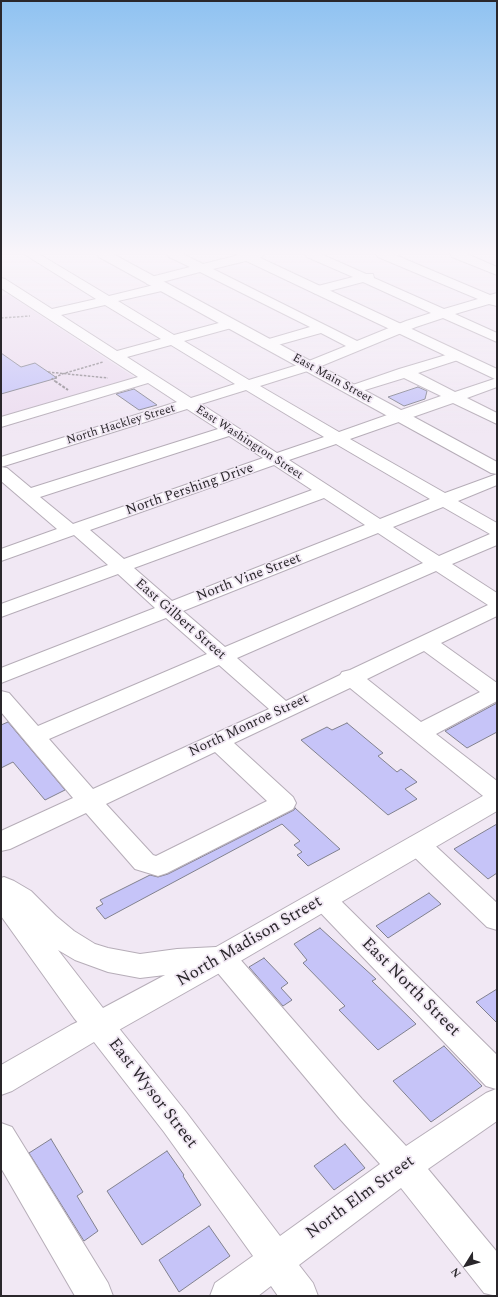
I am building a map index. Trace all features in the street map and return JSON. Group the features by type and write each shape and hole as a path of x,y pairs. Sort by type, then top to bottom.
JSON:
{"main road":[{"name":"East Main Street","path":"212,315 497,469"},
{"path":"370,315 497,375"},
{"name":"North Madison Street","path":"99,1026 324,900 497,799"},
{"path":"3,900 21,899 46,924 64,939 85,952 108,960 140,966 177,961 222,958"},
{"name":"East Wysor Street","path":"3,900 99,1026"}],"street":[{"name":"East Washington Street","path":"50,315 144,380 189,404 497,602"},
{"path":"131,315 174,339 249,386 339,437 497,531"},
{"path":"295,315 358,347"},
{"name":"North Hackley Street","path":"1,462 249,386 309,366 358,347 399,328 441,315"},
{"path":"444,315 497,338"},
{"path":"112,358 230,324"},
{"path":"267,344 322,328"},
{"path":"352,390 456,356"},
{"path":"404,372 497,419"},
{"path":"1,422 144,380"},
{"name":"North Pershing Drive","path":"1,555 276,461 339,437 497,382"},
{"path":"28,495 229,431"},
{"name":"East Gilbert Street","path":"1,472 120,567 284,710"},
{"name":"North Vine Street","path":"1,676 497,479"},
{"path":"1,612 324,492"},
{"path":"34,737 222,657 435,563 497,538"},
{"name":"North Monroe Street","path":"1,842 90,802 497,608"},
{"path":"419,733 497,693 425,642"},
{"path":"350,677 497,794"},
{"path":"1,698 90,802 144,862 158,866 284,803 217,741"},
{"path":"418,845 497,919"},
{"name":"East North Street","path":"324,900 497,1076"},
{"path":"222,958 351,1109 404,1166 497,1280"},
{"name":"North Madison Street","path":"1,1081 82,1034 99,1026"},
{"name":"East Wysor Street","path":"99,1026 175,1122 263,1241 300,1296"},
{"name":"North Elm Street","path":"228,1296 404,1166 497,1103"},
{"path":"1,1138 95,1296"}],"path":[{"path":"1,318 31,316"},
{"path":"80,399 52,379 62,374 112,358"},
{"path":"48,372 144,380"}],"shaded area":[{"path":"1,315 39,315 140,381 1,422"}],"building":[{"path":"1,353 21,367 35,363 57,378 1,394"},
{"path":"418,387 427,391 425,399 404,406 388,397"},
{"path":"134,389 157,405 139,410 116,394"},
{"path":"497,703 497,732 467,748 445,731"},
{"path":"8,722 65,790 45,800 13,762 1,768 1,725"},
{"path":"347,723 383,753 378,756 397,772 401,769 417,782 405,789 417,799 388,815 301,740 327,727 332,730"},
{"path":"295,808 340,849 308,866 297,855 302,852 294,845 300,841 282,824 105,919 96,908 103,904 100,900 150,875 158,877 168,874 294,810"},
{"path":"497,824 497,873 488,879 454,849"},
{"path":"429,893 441,904 388,938 376,926"},
{"path":"320,928 376,979 372,981 416,1024 378,1050 339,1010 345,1006 303,963 307,960 294,944"},
{"path":"264,958 288,983 281,988 292,1000 283,1006 249,967"},
{"path":"497,989 497,1023 476,1002"},
{"path":"444,1046 482,1086 431,1122 393,1081"},
{"path":"51,1139 83,1192 77,1196 98,1231 84,1241 29,1153"},
{"path":"345,1144 365,1168 334,1190 314,1166"},
{"path":"167,1151 184,1175 183,1176 201,1205 142,1245 107,1191"},
{"path":"209,1226 230,1256 179,1292 159,1260"}]}
